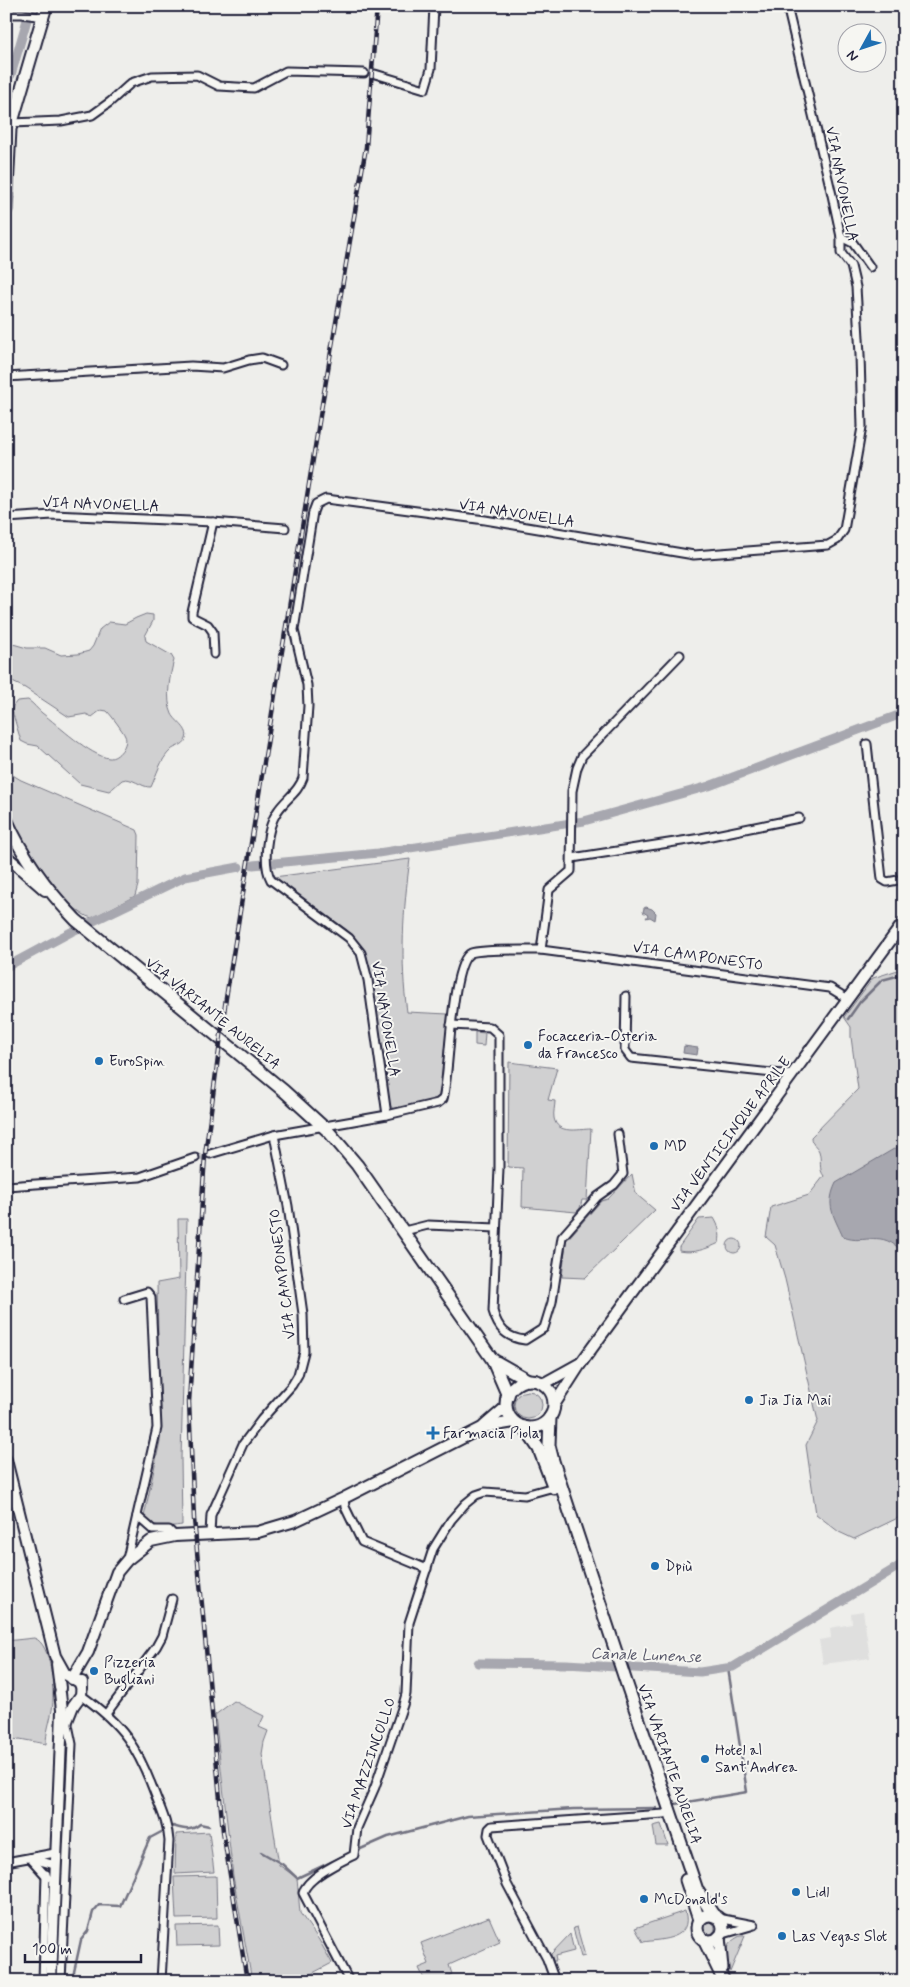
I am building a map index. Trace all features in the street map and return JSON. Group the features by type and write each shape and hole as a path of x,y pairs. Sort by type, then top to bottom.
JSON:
{"main road":[{"path":"6,210 12,123 42,13"},
{"name":"VIA VARIANTE AURELIA","path":"6,819 24,854 56,899 76,920 284,1090 323,1125 357,1165 492,1359 507,1401"},
{"path":"6,856 56,899"},
{"name":"VIA VENTICINQUE APRILE","path":"554,1405 581,1363 904,922"},
{"name":"VIA VARIANTE AURELIA","path":"492,1359 528,1380"},
{"name":"VIA VENTICINQUE APRILE","path":"543,1384 581,1363"},
{"path":"62,1739 72,1706 80,1694 88,1652 117,1572 127,1560 152,1541 175,1536 258,1532 297,1520 484,1427 507,1401 516,1385 528,1380 543,1384 549,1390 554,1405 550,1417 539,1426 484,1427"},
{"path":"507,1401 510,1418 519,1425"},
{"name":"VIA VARIANTE AURELIA","path":"550,1417 549,1445 553,1462 699,1920 697,1930 723,1979"},
{"name":"VIA VARIANTE AURELIA","path":"519,1425 539,1449 613,1653"},
{"path":"6,1460 57,1659 62,1710 51,1981"},
{"path":"60,1690 66,1680 72,1679 88,1652"},
{"path":"57,1659 62,1667 71,1671 81,1666"},
{"path":"57,1659 65,1674 78,1682 80,1694"},
{"name":"VIA VARIANTE AURELIA","path":"621,1679 698,1890 722,1924 720,1936 723,1979"},
{"path":"60,1690 67,1701 80,1694"},
{"path":"699,1920 706,1915 716,1917"},
{"path":"704,1940 712,1940 720,1936"}],"street":[{"path":"375,74 425,89 431,69 434,6"},
{"name":"VIA NAVONELLA","path":"387,1115 368,980 361,953 349,938 271,880 267,872 270,829 273,819 278,810 300,786 303,778 308,706 307,685 294,630 313,512 316,504 326,499 485,520 694,555 823,546 833,543 840,537 844,530 862,427 856,287 851,266 840,254 841,240 787,6"},
{"path":"6,14 42,13"},
{"path":"12,123 61,121 92,115 131,83 152,76 197,75 219,86 254,88 286,71 364,73"},
{"path":"841,240 853,243 870,266"},
{"path":"6,377 191,366 223,368 262,358 281,365"},
{"name":"VIA NAVONELLA","path":"6,518 53,515 213,522 286,528"},
{"path":"213,522 192,617 208,625 212,632 214,654"},
{"path":"541,950 549,890 571,870 572,791 577,768 582,756 680,655"},
{"path":"867,744 882,878 887,882 904,879"},
{"path":"572,858 701,838 799,818"},
{"name":"VIA CAMPONESTO","path":"210,1154 274,1135 387,1115 438,1103 443,1099 457,988 466,956 474,952 541,950 830,988 848,999"},
{"path":"626,996 625,1050 631,1058 792,1075"},
{"path":"451,1025 490,1027 499,1035 499,1168 493,1311 496,1323 505,1333 514,1338 525,1340 544,1328 552,1302 562,1237 597,1197 614,1185 623,1174 618,1134"},
{"name":"VIA CAMPONESTO","path":"210,1534 211,1514 243,1444 261,1420 292,1386 302,1364 304,1352 303,1314 288,1206 274,1135"},
{"path":"6,1186 140,1177 196,1158"},
{"path":"404,1231 428,1225 496,1228"},
{"path":"124,1299 147,1292 151,1297 157,1428 127,1560"},
{"name":"VIA MAZZINCOLLO","path":"349,1981 303,1893 304,1888 310,1882 354,1851 357,1828 375,1787 404,1699 409,1622 433,1549 451,1520 476,1495 485,1492 525,1495 554,1487"},
{"path":"344,1498 345,1507 362,1542 427,1570"},
{"path":"137,1516 152,1530 169,1530 175,1536"},
{"path":"106,1714 156,1647 162,1636 172,1599"},
{"path":"80,1694 117,1724 134,1746 144,1765 168,1833 160,1981"},
{"path":"61,1981 72,1744 67,1720"},
{"name":"VIA VARIANTE AURELIA","path":"555,1981 547,1959 507,1884 488,1835 489,1829 492,1826 664,1814"},
{"path":"6,1862 55,1854"},
{"path":"30,1858 55,1865"},
{"path":"30,1858 46,1874 54,1886"},
{"path":"43,1981 46,1874"},
{"path":"716,1917 754,1925 720,1936"}],"shaded area":[{"path":"146,614 153,615 153,621 145,636 146,641 171,655 174,660 170,680 170,708 174,717 186,732 186,739 164,758 151,787 125,779 109,791 80,784 38,746 21,741 12,711 17,701 28,700 74,739 101,756 112,758 119,754 124,747 126,739 124,734 107,711 101,710 92,717 86,714 69,717 25,688 6,679 6,642 27,648 45,648 61,655 78,654 89,651 100,629 109,622 125,624"},
{"path":"6,771 21,780 137,830 139,835 138,885 135,896 92,918 81,913 69,903 44,872 14,822 6,801"},
{"path":"410,859 403,936 407,1012 448,1014 440,1095 432,1101 395,1110 388,1104 370,968 365,951 347,930 274,877"},
{"path":"646,907 656,913 655,920 650,917 646,918 648,915 643,912"},
{"path":"904,968 904,1515 854,1539 839,1532 816,1514 806,1445 818,1421 785,1279 775,1245 766,1237 771,1207 809,1195 824,1176 821,1170 819,1151 811,1137 858,1089 851,1027 844,1017 873,978"},
{"path":"475,1032 485,1033 484,1046 475,1045"},
{"path":"684,1046 698,1048 697,1055 683,1053"},
{"path":"509,1062 557,1068 548,1100 555,1101 554,1116 556,1123 559,1127 569,1130 591,1129 587,1200 582,1200 580,1208 576,1212 522,1207 523,1168 508,1167"},
{"path":"904,1143 904,1253 895,1245 880,1239 859,1240 843,1237 831,1205 831,1198 836,1183"},
{"path":"632,1174 636,1194 655,1210 585,1278 562,1277 566,1241 601,1201 608,1199"},
{"path":"714,1218 719,1230 719,1243 689,1252 679,1251 679,1247 699,1219"},
{"path":"178,1219 187,1219 181,1459 182,1525 166,1527 152,1524 144,1517 160,1441 157,1283 179,1279"},
{"path":"731,1239 737,1239 741,1246 737,1253 731,1253 727,1249 727,1243"},
{"path":"528,1391 538,1395 542,1405 538,1415 528,1419 518,1415 514,1405 518,1395"},
{"path":"863,1611 870,1658 823,1664 819,1640 831,1638 830,1628 852,1624 851,1613"},
{"path":"34,1638 45,1649 51,1670 53,1702 46,1744 20,1739 6,1741 6,1641"},
{"path":"234,1701 264,1716 259,1727 268,1731 262,1754 279,1865 297,1878 300,1913 332,1963 309,1975 308,1981 252,1981 233,1876 215,1715"},
{"path":"661,1824 668,1845 656,1845 653,1826"},
{"path":"209,1832 214,1872 175,1874 176,1834"},
{"path":"216,1876 217,1918 176,1919 174,1877"},
{"path":"685,1911 685,1928 680,1933 667,1939 643,1942 635,1928"},
{"path":"489,1917 500,1942 449,1965 452,1974 439,1981 424,1979 419,1968 429,1964 421,1943"},
{"path":"707,1922 711,1922 715,1928 711,1934 707,1934 703,1930 703,1926"},
{"path":"218,1925 219,1945 177,1946 176,1926"},
{"path":"577,1927 585,1956 581,1957 573,1928"},
{"path":"570,1934 574,1951 555,1956 556,1961 553,1961 551,1954"},
{"path":"740,1936 745,1936 730,1972 726,1951 730,1943"}],"waterway":[{"name":"Canale Lunense","path":"6,77 11,75 31,6"},
{"path":"253,865 378,853 584,821 709,786 904,713"},
{"path":"6,967 71,932 185,877 239,867"},
{"path":"848,1019 860,1002 882,980 904,974"},
{"name":"Canale Lunense","path":"478,1663 566,1664 700,1672 733,1667 904,1563"},
{"path":"675,1804 747,1792 728,1668"},
{"path":"356,1851 388,1837 468,1816 573,1809 656,1808"},
{"path":"173,1826 187,1829 200,1824 209,1826"},
{"path":"72,1981 81,1940 88,1931 93,1912 99,1905 120,1906 150,1838 165,1830"},
{"path":"261,1852 282,1864 297,1878 344,1856"}],"tunnel":[{"path":"195,1158 210,1154"}],"railway":[{"path":"247,1981 223,1831 194,1519 189,1402 205,1155 226,998 320,416 366,147 377,6"}],"place":[{"name":"Focacceria-Osteria da Francesco","path":"528,1045"},
{"name":"EuroSpin","path":"99,1061"},
{"name":"MD","path":"654,1146"},
{"name":"Jia Jia Mai","path":"749,1400"},
{"name":"Farmacia Piola","path":"433,1433"},
{"name":"Dpiù","path":"655,1566"},
{"name":"Pizzeria Bugliani","path":"94,1671"},
{"name":"Hotel al Sant'Andrea","path":"705,1759"},
{"name":"Lidl","path":"796,1892"},
{"name":"McDonald's","path":"644,1899"},
{"name":"Las Vegas Slot","path":"782,1936"}]}
